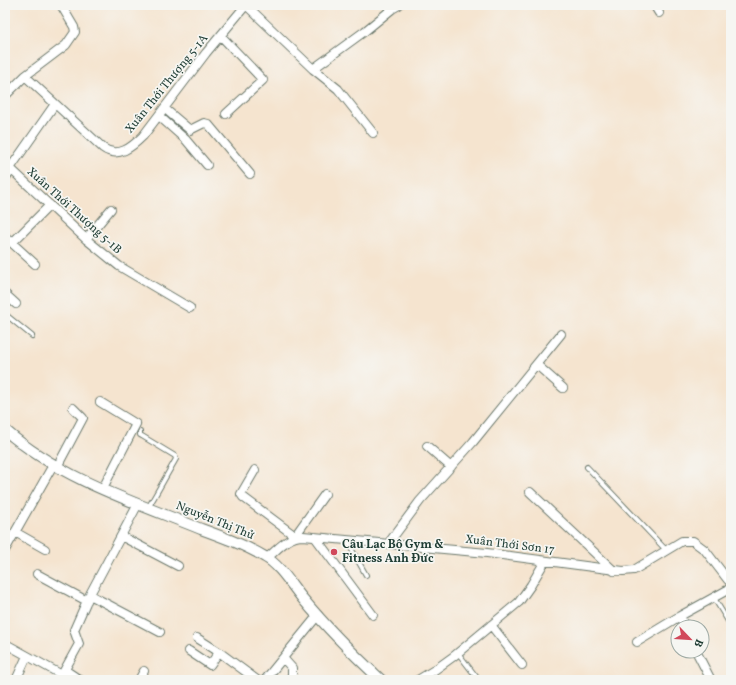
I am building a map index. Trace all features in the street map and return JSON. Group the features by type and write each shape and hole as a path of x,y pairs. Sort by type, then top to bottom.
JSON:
{"street":[{"path":"5,96 25,76 66,45 75,32 74,27 61,5"},
{"path":"246,5 313,69 338,89 373,133"},
{"name":"Xuân Thới Thượng 5-1A","path":"25,76 108,152 122,151 133,145 143,136 246,5"},
{"path":"313,69 399,5"},
{"path":"654,5 659,13"},
{"path":"221,36 263,80 226,114"},
{"name":"Xuân Thới Thượng 5-1B","path":"55,104 11,168 14,174 118,266 190,308"},
{"path":"164,108 190,130 204,123 208,124 250,174"},
{"path":"159,116 186,140 207,165"},
{"path":"5,178 12,170"},
{"path":"12,243 50,205"},
{"path":"86,239 111,209"},
{"path":"5,236 34,264"},
{"path":"5,294 16,304"},
{"path":"388,544 420,501 451,467 537,365 561,334"},
{"path":"537,365 563,388"},
{"path":"100,402 136,424 103,488"},
{"path":"5,550 83,418 73,408"},
{"name":"Nguyễn Thị Thử","path":"5,430 22,445 55,466 143,506 241,545 267,558 288,579 303,599 360,661 381,680"},
{"path":"427,446 451,467"},
{"path":"255,470 241,494 295,536"},
{"path":"530,492 614,571"},
{"path":"267,558 295,536 325,494"},
{"path":"62,675 79,644 74,630 88,598 121,536 143,506"},
{"path":"15,532 45,549"},
{"path":"121,536 178,566"},
{"name":"Xuân Thới Sơn 17","path":"295,536 488,553 614,571 634,570 682,541 693,541 705,550 731,582"},
{"path":"316,537 373,615"},
{"path":"418,680 458,653 519,602 545,561"},
{"path":"37,574 160,632"},
{"path":"637,642 731,588"},
{"path":"265,680 318,615"},
{"path":"491,625 522,665"},
{"path":"197,638 257,680"},
{"path":"6,644 62,675 80,680"},
{"path":"189,651 210,665 219,652"},
{"path":"16,680 27,656"},
{"path":"283,658 292,668 292,675 289,680"},
{"path":"700,659 711,680"},
{"path":"139,680 144,671"}],"lane":[{"path":"5,314 32,336"},
{"path":"140,432 140,435 175,456 176,459 143,506"},
{"path":"587,467 666,550"},
{"path":"346,540 366,575"},
{"path":"714,597 731,626"},
{"path":"458,653 478,679"}],"place":[{"name":"Câu Lạc Bộ Gym & Fitness Anh Đức","path":"334,552"}]}
